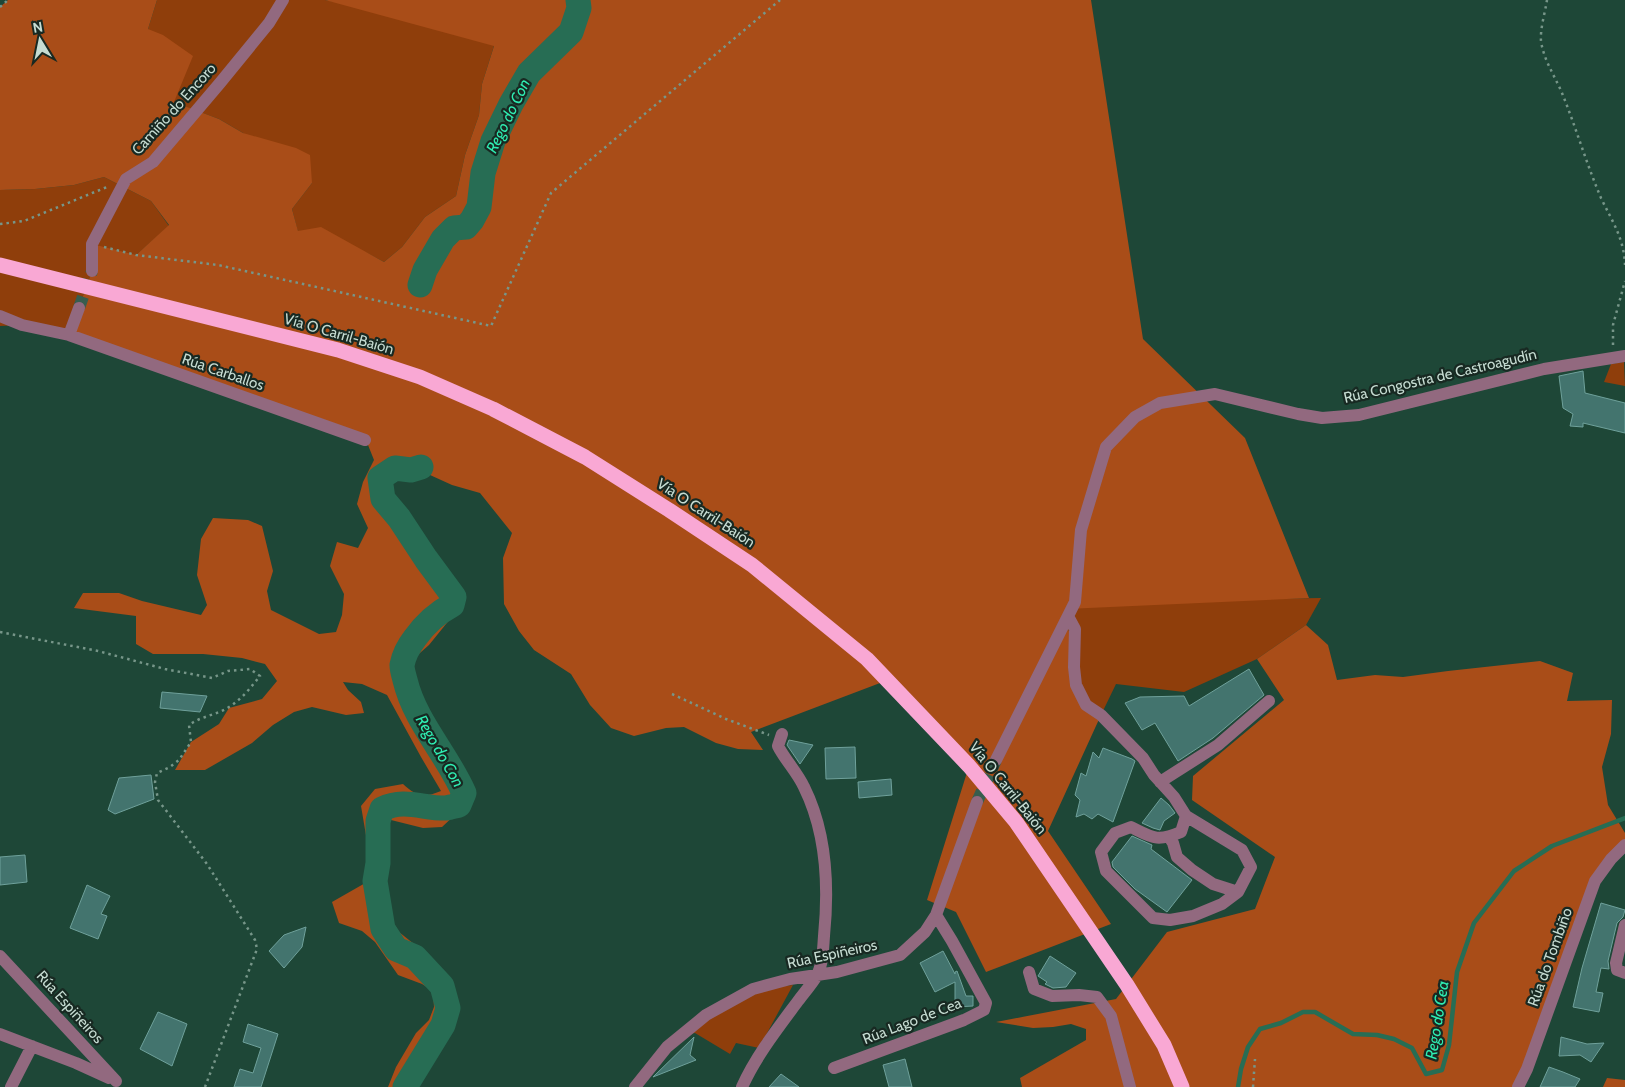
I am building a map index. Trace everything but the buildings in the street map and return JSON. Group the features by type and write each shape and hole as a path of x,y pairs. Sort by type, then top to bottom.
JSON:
{"highway":[{"name":"Vía O Carril-Baión","path":"0,265 338,350 420,377 493,409 585,457 670,510 752,565 867,659 969,766 1016,822 1127,985 1164,1045 1182,1087"}],"street":[{"name":"Camiño do Encoro","path":"92,271 92,244 126,179 152,162 263,31 283,0"},
{"path":"69,335 79,308"},
{"name":"Rúa Carballos","path":"0,316 22,325 69,335 366,440"},
{"name":"Rúa Congostra de Castroagudín","path":"996,760 1075,602 1081,530 1106,447 1135,417 1160,403 1215,394 1322,418 1359,415 1544,369 1619,357"},
{"path":"1068,616 1075,628 1074,667 1076,684 1086,705 1101,716 1143,758 1154,775 1174,797 1186,816 1242,850 1251,867 1238,892 1222,904 1193,916 1170,920 1154,918 1106,871 1101,852 1115,833 1131,827 1154,839 1169,837 1181,832 1186,816"},
{"path":"1160,782 1218,745 1269,701"},
{"path":"742,1087 767,1043 817,975 823,953 826,919 826,872 822,840 804,786 782,755 780,740"},
{"name":"Rúa Espiñeiros","path":"635,1087 667,1047 706,1015 753,989 790,979 837,972 900,955 925,932 936,915 977,802"},
{"path":"1169,837 1177,857 1192,870 1213,884 1238,892"},
{"name":"Rúa do Tombiño","path":"1518,1087 1527,1069 1596,881 1611,859 1625,845"},
{"name":"Rúa Lago de Cea","path":"834,1068 964,1020 984,1010 986,1003 936,915"},
{"path":"1625,925 1616,963 1617,970 1625,973"},
{"name":"Rúa Espiñeiros","path":"0,956 118,1084"},
{"path":"1029,972 1034,989 1052,996 1097,996 1110,1016 1130,1087"},
{"name":"Rúa Espiñeiros","path":"0,1034 76,1063 118,1084"},
{"path":"11,1087 32,1046"}],"path":[{"path":"0,7 8,0"},
{"path":"92,244 136,255 218,265 491,326 551,193 780,0"},
{"path":"1547,0 1541,38 1543,52 1563,96 1602,200 1617,228 1625,255 1625,265"},
{"path":"0,224 24,221 126,179"},
{"path":"1619,357 1614,325 1625,280"},
{"path":"0,632 98,651 165,669 212,678 228,671 250,669 260,676 241,698 229,708 189,725 190,742 179,760 157,773 158,800 207,864 255,940 257,949 205,1087"},
{"path":"672,694 726,719 769,734 780,740"},
{"path":"1253,1087 1255,1059"}],"shaded area":[{"path":"8,0 157,0 148,29 163,35 193,56 174,102 219,119 243,133 296,148 310,155 312,183 292,209 298,231 321,227 384,262 402,247 425,217 456,196 465,155 479,115 482,84 494,46 325,0 1091,0 1143,339 1245,438 1309,598 1066,609 1076,685 1101,715 1048,831 1111,924 986,972 956,912 927,900 969,766 888,680 751,732 763,750 738,749 716,743 684,727 666,728 634,736 611,728 590,705 571,674 534,650 519,631 504,604 503,558 512,533 480,493 452,485 430,475 405,476 390,481 393,497 459,592 459,608 429,645 412,660 415,677 425,706 470,780 472,799 442,827 423,828 387,819 386,911 399,932 424,952 449,985 453,1018 411,1087 388,1087 396,1067 416,1033 429,1020 434,1007 433,991 422,984 398,975 375,942 362,931 339,923 332,902 367,882 369,853 361,806 375,789 403,784 412,792 421,795 430,795 441,791 387,695 362,684 343,682 348,690 361,702 364,713 346,715 312,707 294,712 273,725 252,743 205,770 175,770 191,742 219,724 229,708 262,699 277,681 265,664 242,658 203,654 153,654 136,644 136,616 74,608 83,593 119,593 142,601 201,615 207,605 197,575 201,539 213,518 248,520 262,526 273,571 267,591 271,610 319,634 336,632 342,615 344,594 330,566 337,542 358,548 368,528 357,504 363,482 374,460 366,440 69,335 92,271 92,244 136,255 169,225 151,201 104,177 74,185 0,190 0,7"},
{"path":"157,0 325,0 498,33 482,84 479,115 465,155 456,196 425,217 402,247 384,262 367,253 298,232 292,209 312,183 243,133 219,119 173,102 148,29"},
{"path":"104,177 151,201 169,226 136,255 92,271 69,335 22,325 0,326 0,190 74,185"},
{"path":"1624,362 1625,386 1604,382 1611,364"},
{"path":"1321,598 1306,625 1257,659 1184,692 1116,684 1101,715 1086,705 1074,667 1075,602"},
{"path":"1306,625 1328,645 1337,680 1375,675 1403,677 1540,661 1573,673 1567,701 1612,700 1611,734 1602,767 1608,805 1625,833 1625,846 1595,881 1518,1087 1022,1087 1020,1078 1086,1040 1086,1029 1071,1024 1033,1028 996,1022 1116,999 1167,932 1255,909 1275,857 1192,800 1193,776 1284,700 1257,659"},
{"path":"793,985 759,1048 736,1043 730,1054 695,1033 682,1035 753,989"},
{"path":"1607,1078 1625,1080 1625,1087 1603,1087"}],"waterway":[{"name":"Rego do Con","path":"420,285 425,270 443,239 454,228 466,227 472,220 479,207 483,173 493,141 529,73 571,32 579,8 578,0"},
{"name":"Rego do Con","path":"405,1087 443,1025 448,1008 442,986 415,957 396,949 383,929 375,881 378,863 378,821 382,809 390,806 407,804 447,808 459,805 464,793 416,710 402,669 405,654 413,641 432,619 452,605 454,597 399,518 383,499 380,478 395,468 411,470 421,467"},
{"name":"Rego do Cea","path":"1238,1087 1248,1047 1260,1029 1281,1023 1303,1012 1315,1012 1353,1034 1377,1035 1394,1039 1412,1048 1426,1074 1442,1070 1449,1045 1457,972 1474,923 1514,871 1552,846 1625,818"}],"tunnel":[{"path":"79,308 92,271"},
{"path":"977,802 996,760"}]}
